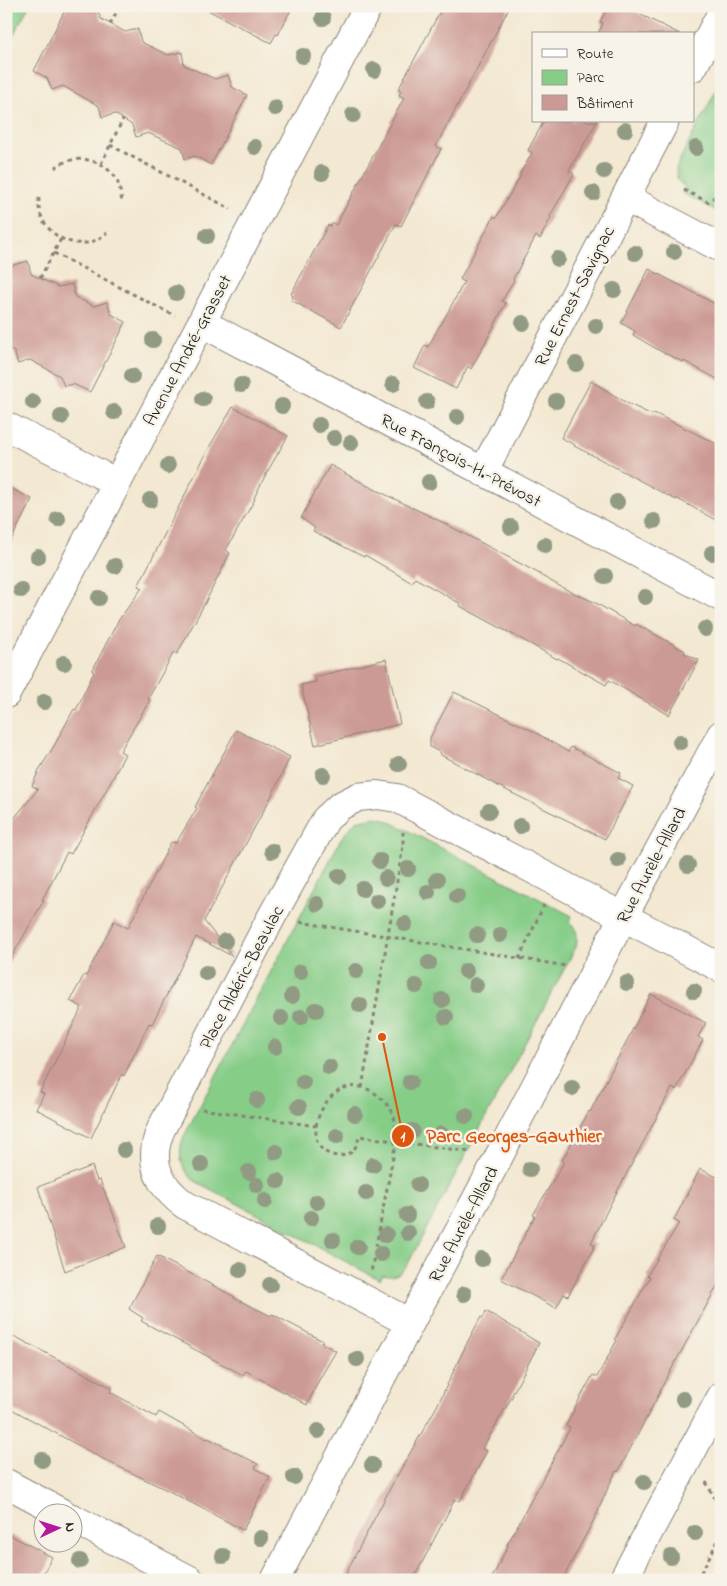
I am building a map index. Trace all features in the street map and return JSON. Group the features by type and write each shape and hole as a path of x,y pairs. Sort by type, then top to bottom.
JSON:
{"street":[{"name":"Avenue André-Grasset","path":"6,694 368,6"},
{"path":"694,65 721,14"},
{"name":"Rue Ernest-Savignac","path":"483,472 664,122"},
{"path":"626,198 721,248"},
{"name":"Rue François-H.-Prévost","path":"202,323 721,598"},
{"path":"6,426 117,483"},
{"name":"Rue Aurèle-Allard","path":"276,1580 623,917 721,735"},
{"name":"Place Aldéric-Beaulac","path":"410,1323 185,1205 169,1192 159,1176 155,1157 157,1138 272,916 326,819 336,809 358,797 377,795 392,797 406,802 721,968"},
{"path":"623,1580 721,1397"},
{"path":"6,1483 45,1504"},
{"path":"82,1523 190,1580"}],"path":[{"path":"110,24 120,6"},
{"path":"100,164 123,120"},
{"path":"110,145 232,210"},
{"path":"55,168 61,163 81,158 100,164 115,178 120,187 122,204"},
{"path":"684,190 708,202 721,192"},
{"path":"39,198 38,206 47,226 53,234 62,239 70,242 86,243 97,240 107,233"},
{"path":"40,278 62,239"},
{"path":"54,253 175,316"},
{"path":"362,1088 403,846 403,828"},
{"path":"519,958 545,902"},
{"path":"297,922 569,966"},
{"path":"371,1275 395,1141 395,1119 391,1110 375,1092 350,1087 343,1088 329,1097 320,1113 316,1126 316,1139 319,1146 326,1153 342,1156 350,1153 355,1148 359,1136 395,1141 471,1152"},
{"path":"198,1109 316,1126"},
{"path":"706,1481 721,1510"},
{"path":"697,1580 721,1535"}],"green space":[{"path":"6,6 29,6 6,48"},
{"path":"721,81 721,213 682,193 685,187 677,180 676,170"},
{"path":"374,817 382,818 403,828 572,916 569,921 576,930 577,936 576,947 410,1260 405,1268 396,1275 383,1275 380,1280 195,1181 183,1166 180,1155 184,1136 342,837 356,821"}],"building":[{"path":"67,6 77,6 83,10 96,6 101,19 125,32 138,29 141,42 168,55 182,52 184,65 215,79 228,75 232,87 247,95 211,165 195,156 185,159 182,148 148,133 136,137 132,125 115,114 102,117 99,106 63,86 52,90 47,78 34,71"},
{"path":"200,6 293,6 278,35 276,34 271,43"},
{"path":"443,6 510,6 436,146 441,149 401,226 396,224 341,327 291,300 293,296 291,294 328,225 330,226 333,223 336,225 404,98 399,95 401,91 398,90"},
{"path":"608,6 623,6 676,32 599,32 603,23 600,22"},
{"path":"543,122 596,122 569,171 574,174 550,216 540,239 536,236 502,301 506,303 494,326 471,369 468,366 456,389 414,368 425,345 428,347 464,282 460,279 494,216 496,218 521,175 532,153 528,150"},
{"path":"28,261 31,274 58,287 72,284 75,297 94,306 107,302 111,314 126,322 90,392 73,384 64,386 60,376 30,360 18,364 14,352 6,347 6,267"},
{"path":"649,269 721,307 721,381 684,361 660,351 633,335 635,331 621,323"},
{"path":"591,381 627,403 652,415 654,413 721,446 721,523 561,438"},
{"path":"233,407 288,436 226,550 230,553 205,603 177,654 174,652 148,699 150,700 120,751 125,754 113,778 71,854 67,852 42,900 44,900 6,967 6,832 12,821 38,789 32,786 39,770 74,709 76,710 94,672 92,671 118,621 142,588 138,586 211,444"},
{"path":"330,465 442,522 563,588 594,602 635,626 636,624 699,660 669,715 609,680 606,685 557,659 460,606 461,604 415,578 412,583 365,555 364,557 313,531 315,528 301,518"},
{"path":"6,486 32,499 6,550"},
{"path":"386,659 400,724 315,745 301,685 316,682 315,677"},
{"path":"454,692 533,731 568,752 571,747 621,773 618,778 633,786 605,839 506,790 439,754 441,753 430,747 430,738"},
{"path":"236,730 290,757 271,797 204,921 232,956 196,937 152,1024 149,1023 124,1076 122,1074 91,1138 36,1109 44,1094 40,1092 82,1007 70,1001 84,975 86,976 114,921 128,928 171,842 176,843 197,808 195,807"},
{"path":"651,994 706,1023 698,1037 703,1040 676,1090 672,1088 610,1205 591,1243 595,1245 568,1296 564,1294 556,1308 501,1279"},
{"path":"92,1166 97,1181 100,1180 126,1247 65,1271 38,1187"},
{"path":"700,1169 721,1179 721,1279 618,1472 616,1471 599,1510 562,1580 491,1580 507,1545 570,1428 566,1426 580,1398 593,1375 597,1377 617,1340 615,1339 650,1277 647,1276 679,1223 674,1220"},
{"path":"157,1256 234,1298 271,1316 272,1314 323,1341 321,1343 336,1351 307,1405 246,1371 243,1375 141,1321 143,1318 129,1309"},
{"path":"486,1311 539,1343 513,1395 482,1449 487,1451 460,1501 455,1499 413,1580 344,1580 393,1483 437,1406 468,1341"},
{"path":"14,1336 112,1388 110,1392 156,1417 159,1412 207,1439 258,1464 255,1468 270,1477 243,1530 105,1460 6,1406 6,1351"},
{"path":"6,1533 32,1547 32,1554 46,1554 52,1557 40,1580 6,1580"}],"place":[{"name":"Parc Georges-Gauthier","path":"382,1037"}]}
